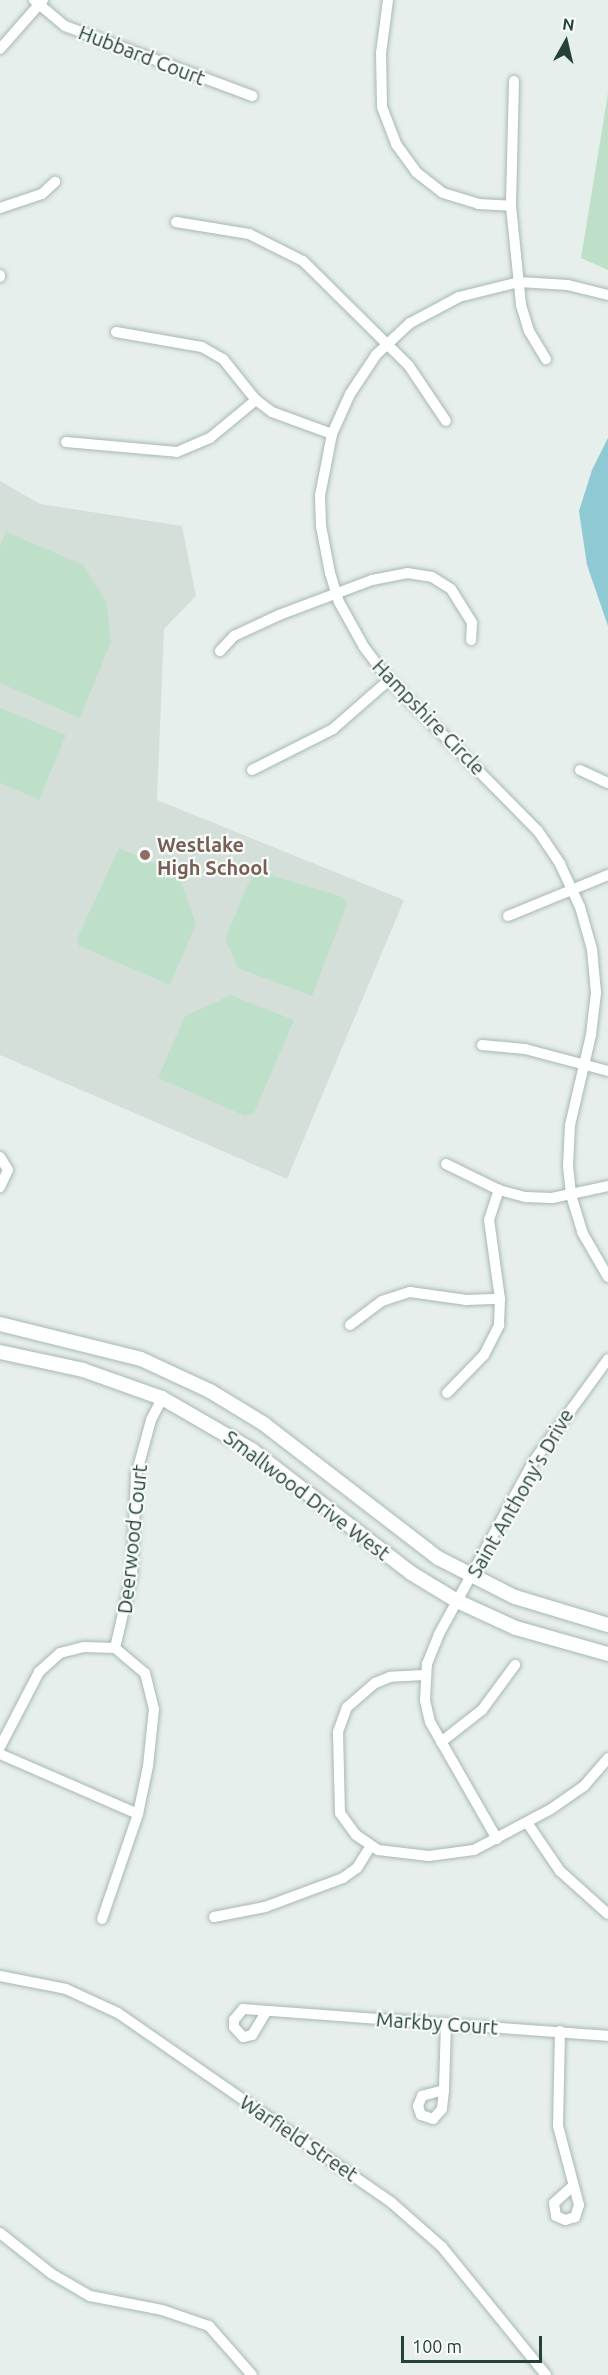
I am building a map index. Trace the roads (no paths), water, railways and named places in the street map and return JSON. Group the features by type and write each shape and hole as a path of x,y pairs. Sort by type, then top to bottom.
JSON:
{"street":[{"path":"388,0 381,53 382,107 396,144 416,172 443,193 472,203 511,206"},
{"path":"0,49 39,1"},
{"name":"Hubbard Court","path":"39,1 56,20 79,32 252,96"},
{"path":"514,81 511,206 519,282 524,319 546,359"},
{"path":"0,208 42,194 55,182"},
{"path":"176,222 249,234 294,255 409,366 446,421"},
{"name":"Hampshire Circle","path":"608,295 568,285 519,282 459,297 421,316 386,343 357,381 332,434 320,496 321,526 336,593 364,647 389,680 538,831 573,889 588,933 596,976 594,1019 569,1138 571,1194 582,1232 608,1277"},
{"path":"116,333 182,341 213,352 237,375 255,400 288,421 332,434"},
{"path":"66,442 177,452 210,438 255,400"},
{"path":"220,651 248,629 336,593 394,574 432,577 446,584 462,604 472,623 471,640"},
{"path":"252,770 333,729 389,680"},
{"path":"580,770 608,783"},
{"path":"508,916 608,875"},
{"path":"596,976 608,975"},
{"path":"483,1045 525,1049 608,1071"},
{"path":"0,1157 8,1174 0,1187"},
{"path":"446,1164 499,1190 536,1198 571,1194 608,1186"},
{"path":"447,1393 490,1345 500,1319 500,1299 489,1227 499,1190"},
{"path":"350,1325 382,1301 410,1292 466,1300 500,1299"},
{"name":"Smallwood Drive West","path":"0,1324 141,1359 210,1391 264,1425 385,1520 470,1576 515,1598 608,1625"},
{"name":"Smallwood Drive West","path":"0,1352 83,1370 162,1398 252,1450 403,1567 457,1600 516,1628 608,1654"},
{"name":"Saint Anthony's Drive","path":"497,1839 441,1742 427,1710 425,1675 434,1645 457,1600 548,1437 608,1359"},
{"name":"Deerwood Court","path":"115,1648 132,1575 136,1475 151,1420 162,1398"},
{"path":"0,1747 33,1681 51,1658 84,1647 115,1648 145,1672 153,1698 149,1758 138,1814 102,1919"},
{"path":"441,1742 482,1710 515,1665"},
{"path":"425,1675 390,1677 375,1683 352,1701 342,1721 337,1756 340,1813 348,1827 370,1847 401,1855 449,1856 474,1850 528,1824 584,1786 608,1758"},
{"path":"0,1754 138,1814"},
{"path":"528,1824 560,1871 608,1914"},
{"path":"214,1917 266,1906 344,1878 357,1868 370,1847"},
{"name":"Warfield Street","path":"0,1976 66,1989 118,2013 337,2162 392,2203 442,2247 546,2375"},
{"name":"Markby Court","path":"266,2012 608,2036"},
{"path":"444,2090 446,2023"},
{"path":"560,2031 558,2126 573,2186"},
{"path":"0,2233 52,2274 90,2296 162,2310 209,2326 252,2375"}],"water":[{"path":"608,438 608,626 587,565 579,511 592,470"}],"place":[{"name":"Westlake High School","path":"145,855"}]}
